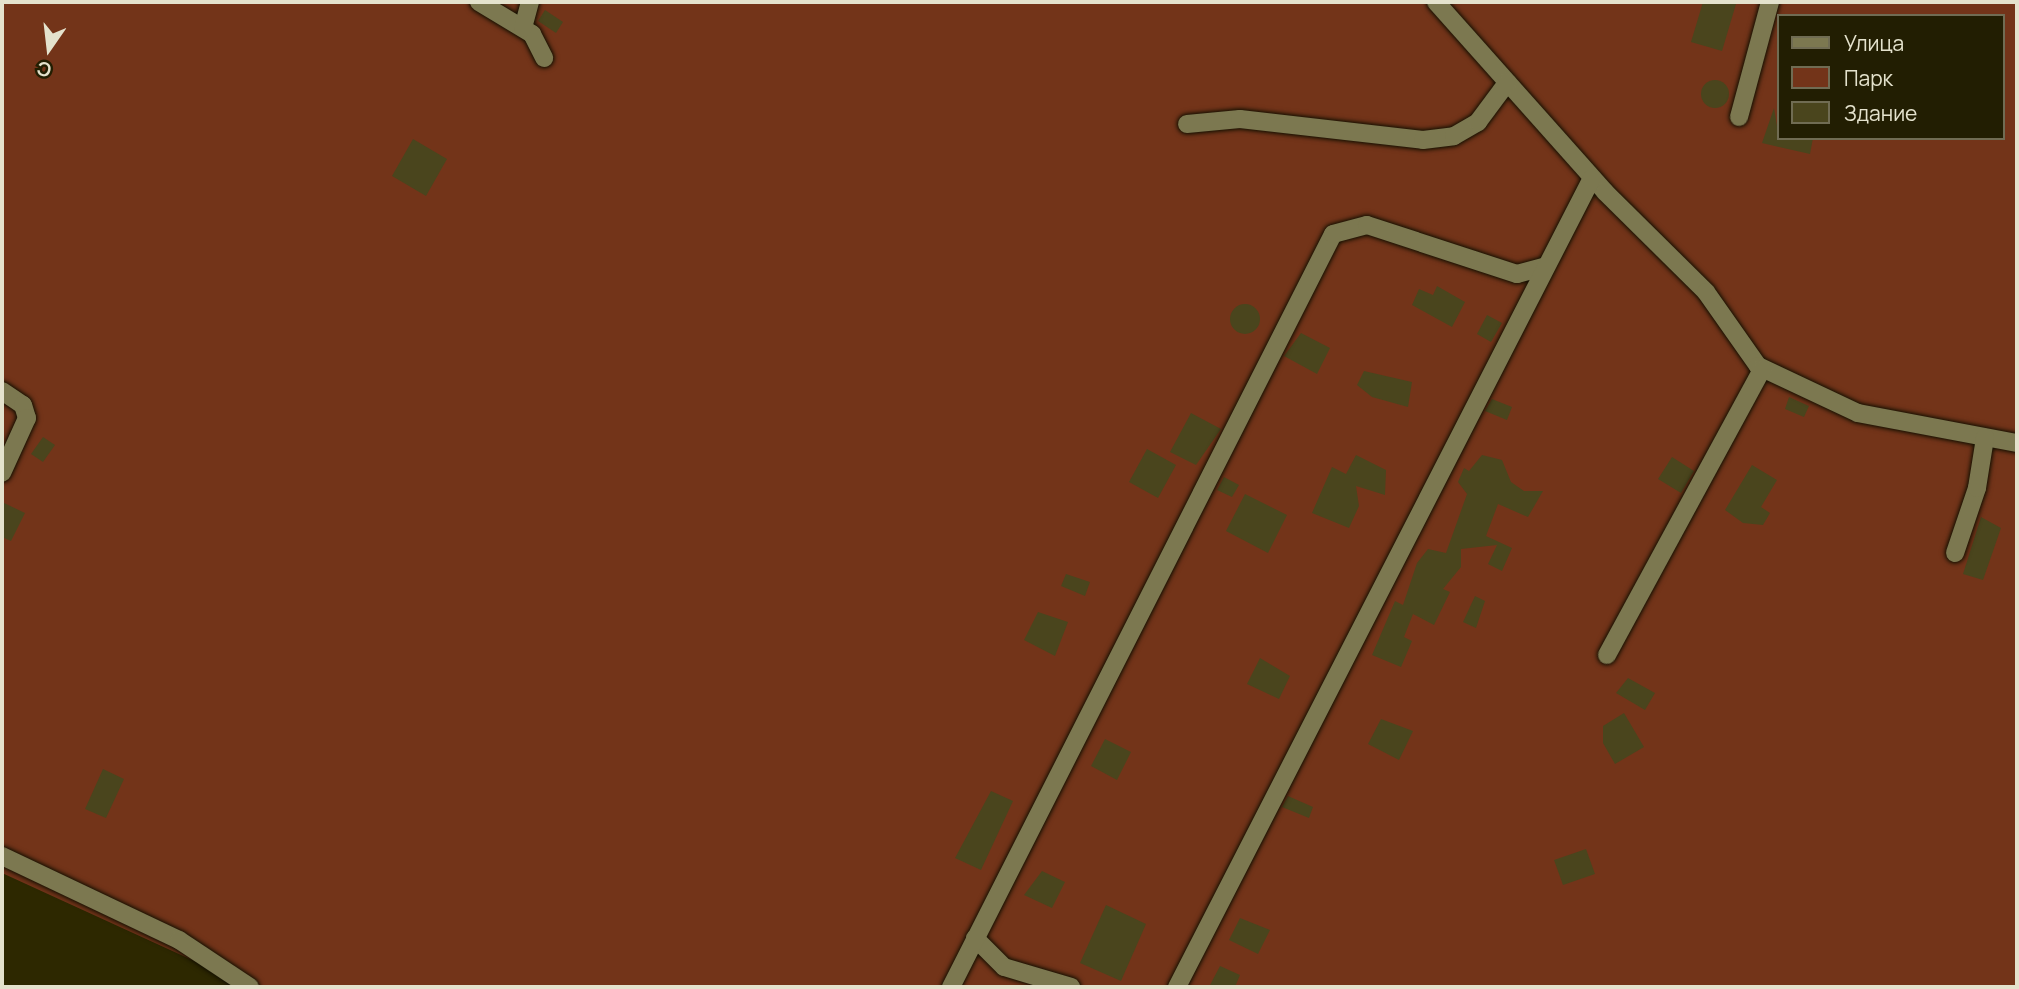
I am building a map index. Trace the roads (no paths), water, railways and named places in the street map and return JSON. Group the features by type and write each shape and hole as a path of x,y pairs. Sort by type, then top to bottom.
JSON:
{"street":[{"path":"479,2 523,28 544,58"},
{"path":"523,28 530,2"},
{"path":"1436,2 1592,178 1706,292 1762,369 1858,413 2017,443"},
{"path":"1739,117 1770,2"},
{"path":"1187,124 1240,119 1423,140 1454,136 1478,122 1507,83"},
{"path":"1177,987 1592,178"},
{"path":"951,987 1333,234 1367,225 1517,274 1544,267"},
{"path":"1607,655 1762,369"},
{"path":"2,391 23,405 27,418 2,473"},
{"path":"1955,553 1977,488 1985,438"},
{"path":"2,856 179,940 250,987"},
{"path":"975,938 1004,967 1071,987"}]}
